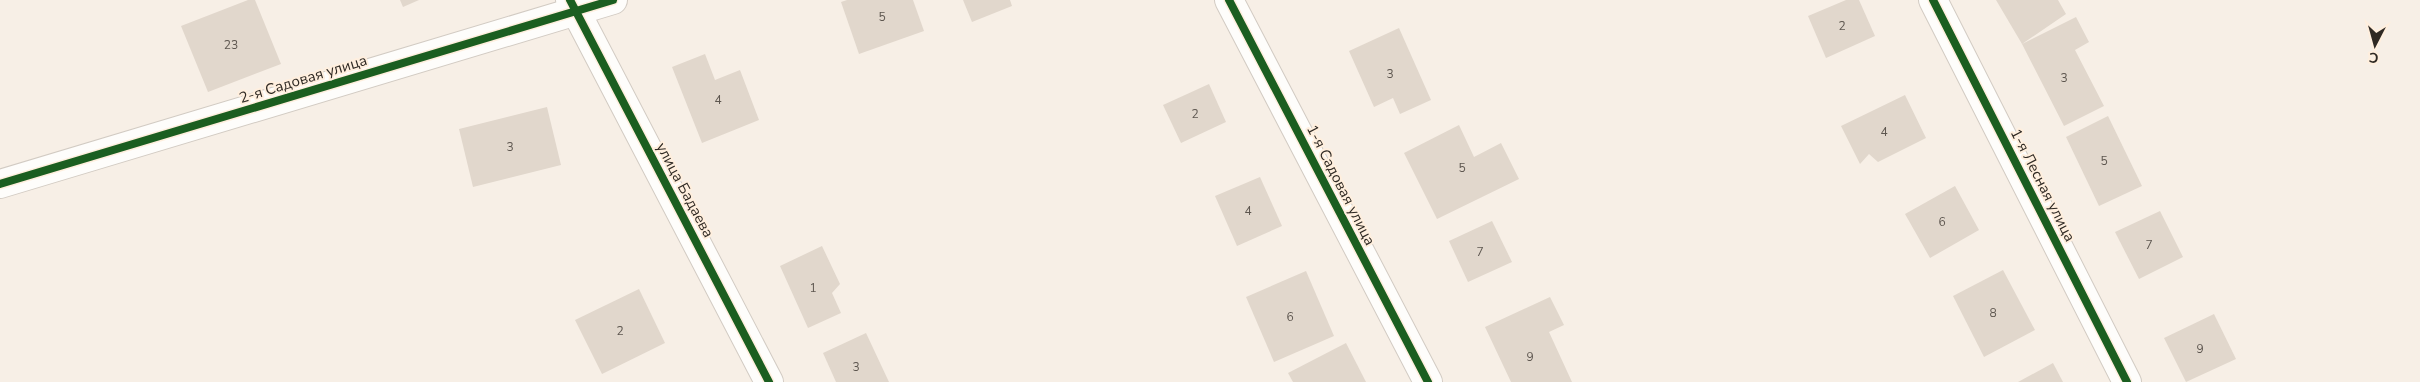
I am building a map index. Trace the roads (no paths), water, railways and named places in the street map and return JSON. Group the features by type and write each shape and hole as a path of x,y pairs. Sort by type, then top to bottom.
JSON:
{"street":[{"name":"2-я Садовая улица","path":"0,184 573,6 614,0"},
{"name":"1-я Садовая улица","path":"1229,0 1428,382"},
{"name":"1-я Лесная улица","path":"1933,0 2127,382"},
{"name":"улица Бадаева","path":"573,6 769,382"}]}
